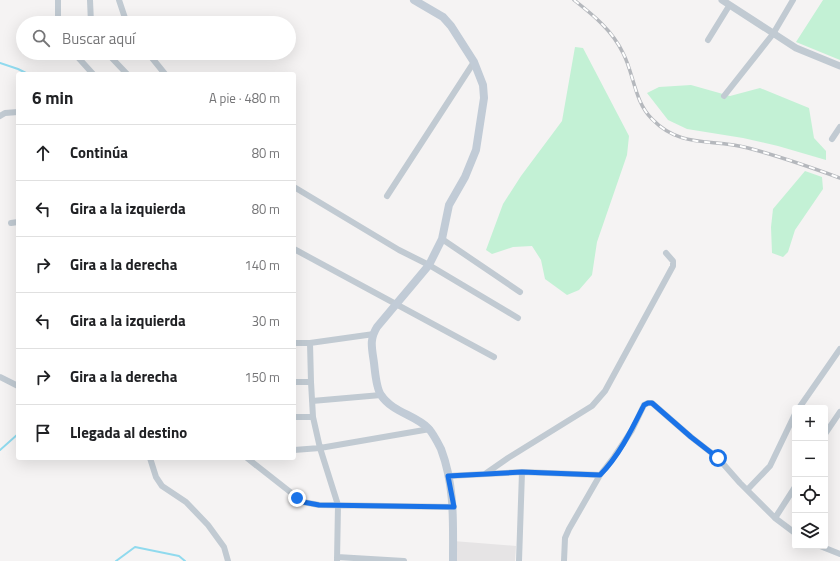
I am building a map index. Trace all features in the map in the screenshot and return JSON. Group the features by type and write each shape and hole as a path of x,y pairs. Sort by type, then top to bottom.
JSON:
{"main road":[{"path":"414,0 443,17 451,26 474,62 483,85 484,98 476,150 465,177 449,205 442,239 429,265 374,334 371,341 376,376 381,395 394,408 430,429 440,448 448,476 454,507 453,561"}],"street":[{"path":"58,0 58,16"},
{"path":"90,0 91,16"},
{"path":"120,0 124,16"},
{"path":"722,0 729,6 796,48 840,66"},
{"path":"724,96 773,34 793,0"},
{"path":"708,40 729,6"},
{"path":"80,60 91,72"},
{"path":"114,60 125,72"},
{"path":"154,60 163,72"},
{"path":"387,196 474,62"},
{"path":"0,116 5,113 16,112"},
{"path":"832,140 840,127"},
{"path":"296,188 399,250 429,265 518,318"},
{"path":"442,239 520,292"},
{"path":"296,250 494,357"},
{"path":"485,474 592,406 605,391 673,266 673,261 666,253"},
{"path":"296,343 310,343 374,334"},
{"path":"310,343 310,382 313,417 320,448 338,505 337,559 404,561"},
{"path":"801,405 840,349"},
{"path":"0,377 16,385"},
{"path":"296,382 310,382"},
{"path":"312,401 381,395"},
{"path":"564,561 565,538 600,475 632,430 644,405 648,403 652,403 718,458 775,518 792,531"},
{"path":"828,430 840,412"},
{"path":"296,417 313,417"},
{"path":"748,489 770,466 792,420"},
{"path":"296,450 320,448 430,429"},
{"path":"151,460 156,477 162,486 186,502 208,525 224,548 228,561"},
{"path":"249,460 266,475 303,502 319,505 454,507"},
{"path":"519,561 522,472"},
{"path":"448,476 522,472 600,475"},
{"path":"775,518 792,491"},
{"path":"828,549 840,554"}],"shaded area":[{"path":"453,541 516,546 515,561 453,561"}],"green space":[{"path":"823,0 840,0 840,60 796,42"},
{"path":"575,47 583,48 629,136 627,155 597,242 592,275 579,290 567,295 545,279 541,260 532,246 513,247 492,254 486,250 503,204 521,176 562,121"},
{"path":"691,85 730,96 760,88 809,108 814,138 826,151 826,160 778,146 743,138 687,129 668,120 647,93 659,87"},
{"path":"805,171 822,177 823,189 795,230 788,252 783,257 772,253 771,227 773,209"}],"waterway":[{"path":"0,63 24,72"},
{"path":"0,450 16,436"},
{"path":"116,561 135,547 179,556 185,561"}],"railway":[{"path":"574,0 595,17 608,30 619,45 627,61 641,104 652,119 663,128 674,135 686,139 735,145 760,151 840,178"}],"route":[{"path":"297,498 309,504 319,505 454,507 448,476 515,472 600,475 606,470 632,430 644,405 648,403 652,403 718,458"}]}
